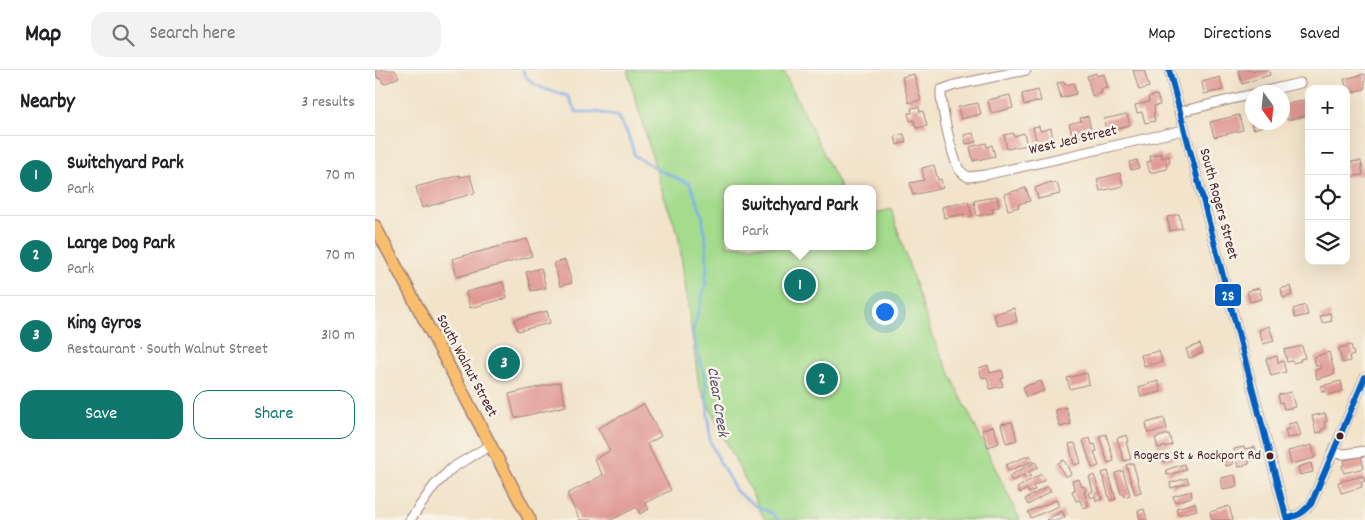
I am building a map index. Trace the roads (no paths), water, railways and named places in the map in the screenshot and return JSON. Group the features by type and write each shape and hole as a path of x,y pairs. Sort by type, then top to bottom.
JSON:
{"main road":[{"name":"South Walnut Street","path":"375,226 530,520"}],"street":[{"name":"West Jed Street","path":"1026,70 955,85 941,90 941,100 954,155 959,168 967,178 985,176 1184,130"},
{"name":"South Rogers Street","path":"1169,70 1287,520"},
{"path":"1290,85 1300,83"},
{"path":"1179,112 1245,96"},
{"path":"1287,520 1301,514 1311,504 1365,377"},
{"path":"410,520 433,486 452,468 491,445"},
{"path":"1332,454 1365,451"}],"waterway":[{"name":"Clear Creek","path":"523,70 535,85 568,96 576,112 596,112 617,116 627,132 635,156 661,171 690,184 702,214 706,243 707,266 705,287 692,334 705,378 710,441 736,491 754,505 773,514 778,520"}],"place":[{"name":"Switchyard Park","path":"800,285"},
{"name":"King Gyros","path":"504,363"},
{"name":"Large Dog Park","path":"822,379"},
{"name":"Rogers St & Rockport Rd","path":"1270,456"}]}
